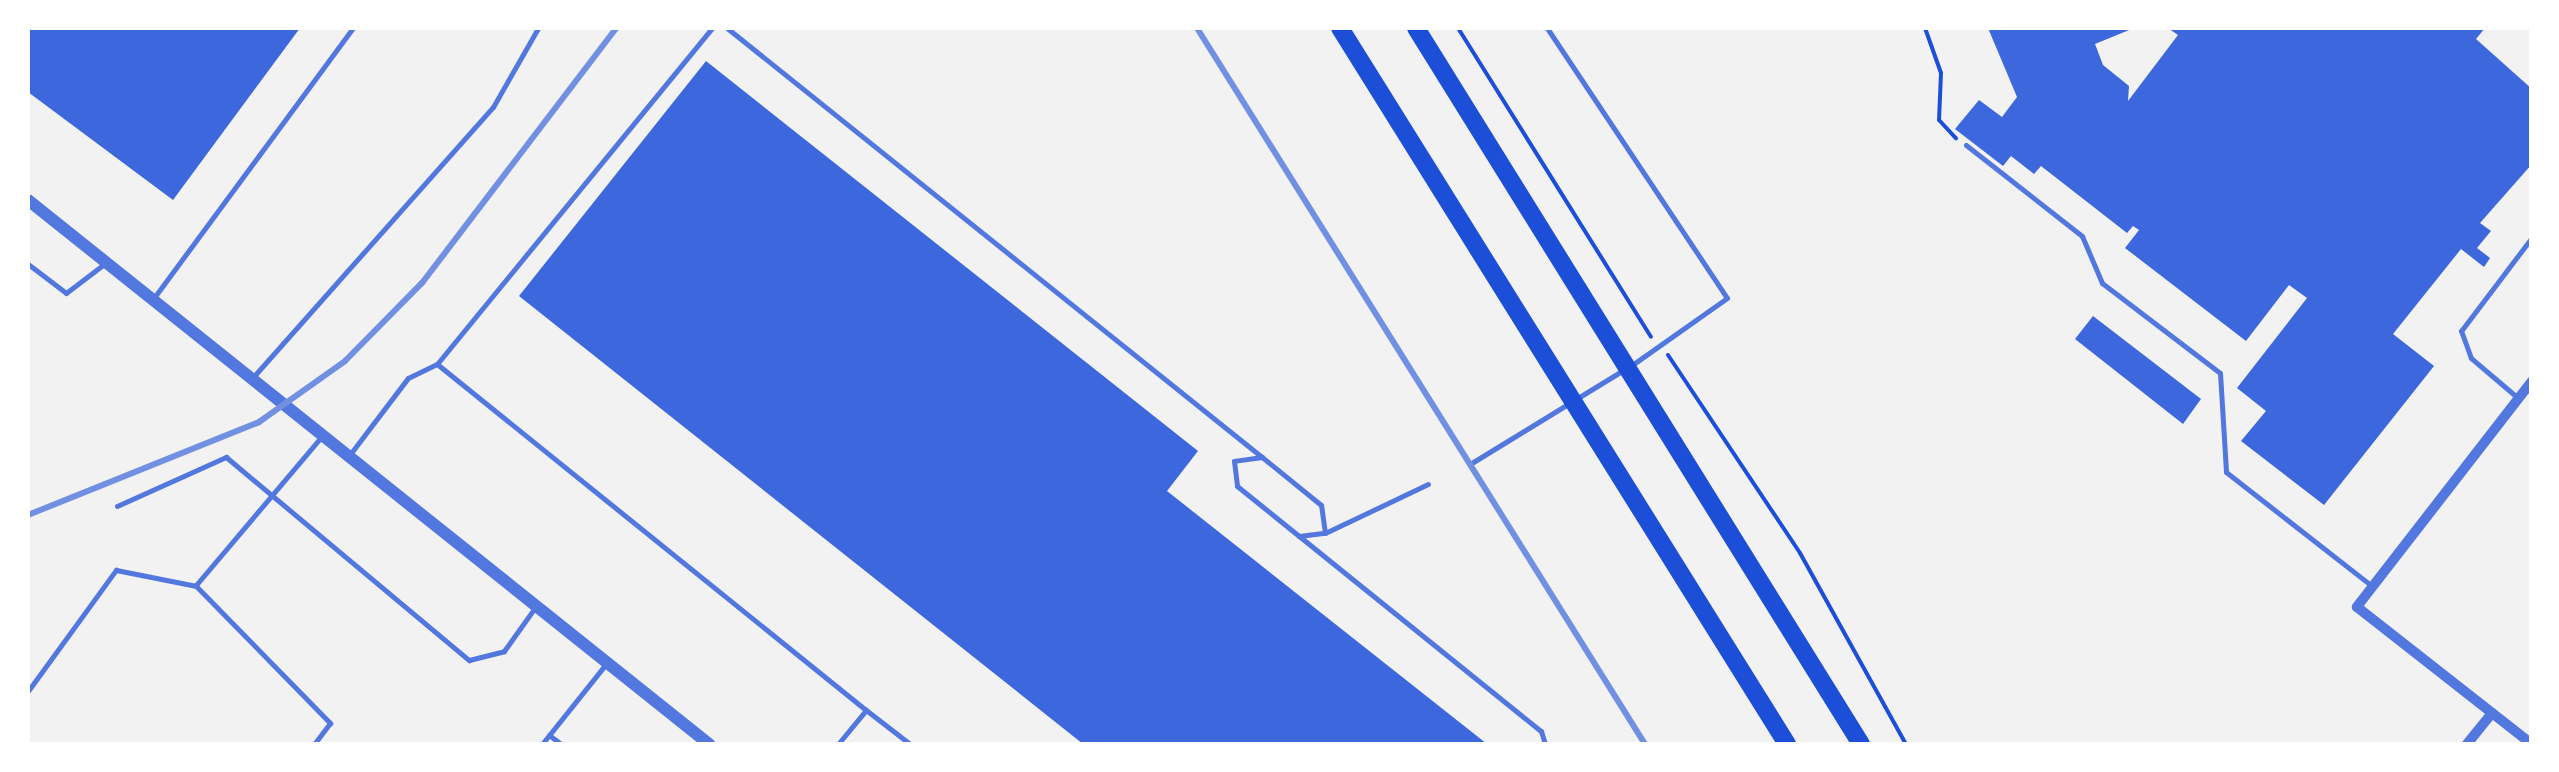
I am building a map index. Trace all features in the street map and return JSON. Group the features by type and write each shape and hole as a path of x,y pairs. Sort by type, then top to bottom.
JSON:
{"highway":[{"path":"1340,28 1787,744"},
{"path":"1416,28 1861,744"}],"street":[{"path":"28,200 709,744"},
{"path":"2532,381 2356,606 2532,744"},
{"path":"2467,744 2492,713"}],"lane":[{"path":"152,300 352,28"},
{"path":"252,378 493,107 538,28"},
{"path":"349,456 408,378 437,364 712,28"},
{"path":"727,28 1321,505 1326,533"},
{"path":"1470,464 1628,367 1664,350 1727,298 1548,28"},
{"path":"1966,145 2082,236 2102,283 2220,373 2226,472 2372,586"},
{"path":"2518,398 2471,358 2461,331 2532,238"},
{"path":"28,264 66,293 105,262"},
{"path":"437,364 910,744"},
{"path":"196,586 273,500 323,434"},
{"path":"1262,456 1234,460 1238,486 1541,731 1544,744"},
{"path":"117,506 226,457 468,660 504,651 536,607"},
{"path":"1299,536 1326,533 1428,484"},
{"path":"28,691 116,570 196,586 330,723 314,744"},
{"path":"542,744 606,662"},
{"path":"838,744 866,710"},
{"path":"549,736 561,744"}],"path":[{"path":"1458,28 1800,554 1906,744"},
{"path":"1925,28 1941,73 1940,120 1966,145"}],"building":[{"path":"28,28 300,28 173,200 28,92"},
{"path":"1988,28 2134,28 2095,44 2103,65 2129,86 2128,101 2178,35 2168,28 2485,28 2476,39 2532,89 2532,164 2480,223 2491,231 2477,248 2490,258 2484,267 2461,249 2393,334 2434,366 2324,505 2241,441 2266,411 2237,388 2307,298 2289,285 2246,341 2125,248 2139,230 2133,226 2127,233 2041,166 2034,174 2011,156 2003,166 1955,129 1979,100 2002,117 2017,97"},
{"path":"706,61 1198,451 1167,491 1487,744 1083,744 519,296"},
{"path":"2093,316 2201,399 2183,424 2075,339"}],"railway":[{"path":"28,515 259,422 345,361 422,283 616,28"},
{"path":"1197,28 1645,744"}]}
